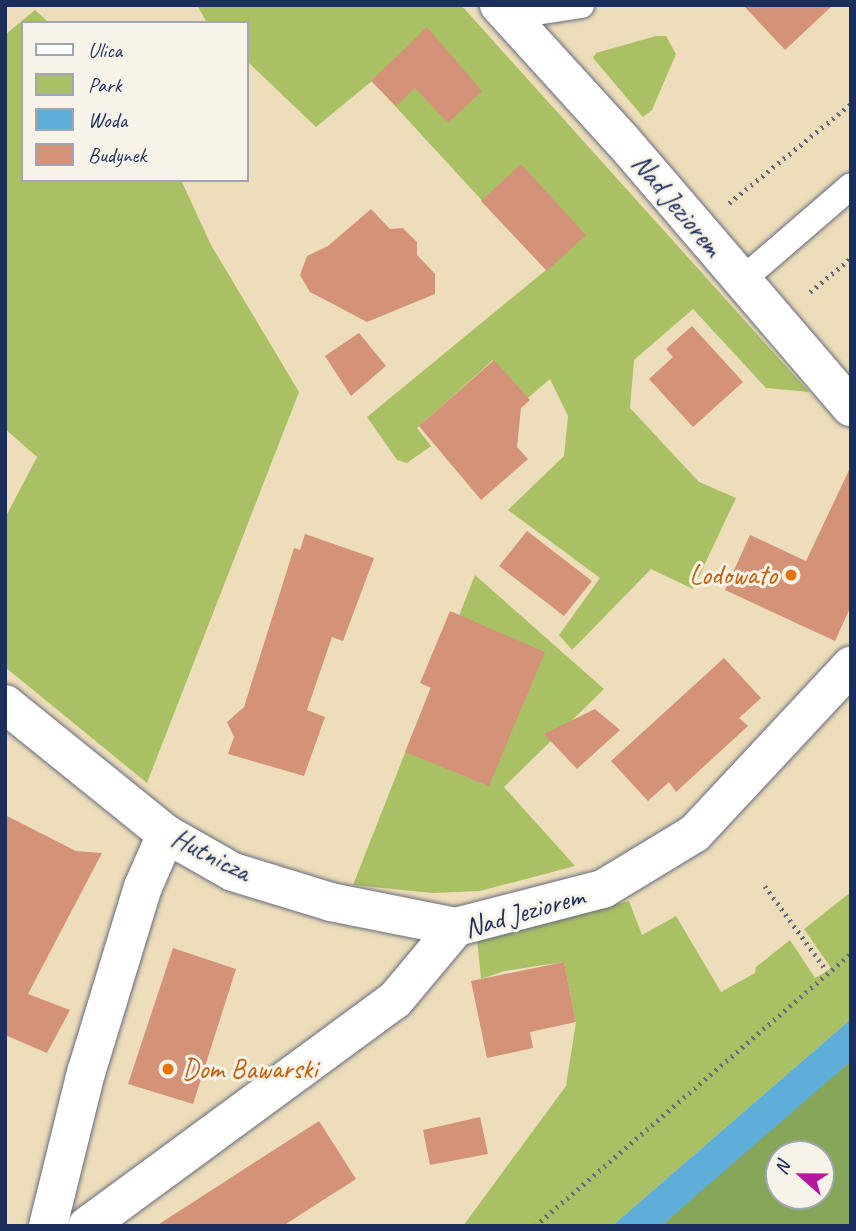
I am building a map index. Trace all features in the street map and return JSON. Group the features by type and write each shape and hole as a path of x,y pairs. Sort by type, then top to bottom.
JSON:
{"street":[{"name":"Nad Jeziorem","path":"505,11 851,407"},
{"name":"Nad Jeziorem","path":"87,1226 395,1000 456,928 603,889 695,833 851,666"},
{"name":"Hutnicza","path":"5,704 166,834 233,872 331,902 456,928"},
{"path":"48,1226 86,1073 144,887 166,834"}],"lane":[{"path":"505,11 580,5"},
{"path":"741,281 851,186"}],"path":[{"path":"718,212 851,104"},
{"path":"805,296 851,258"},
{"path":"765,887 827,971"},
{"path":"535,1226 851,953"}],"green space":[{"path":"197,5 461,5 809,392 766,388 693,309 634,360 630,408 699,482 736,498 693,589 651,569 572,650 559,635 600,578 508,510 564,456 568,416 550,379 528,398 493,360 417,428 431,446 407,463 397,460 367,417 546,270 372,81 316,127 248,62 248,21 206,21"},
{"path":"35,10 47,21 22,21"},
{"path":"21,22 21,182 182,182 211,245 299,392 147,783 5,667 5,518 37,457 5,429 5,35"},
{"path":"656,36 666,36 676,54 652,110 643,117 593,58 596,53"},
{"path":"475,575 604,689 504,787 575,866 480,891 432,893 353,885"},
{"path":"851,892 851,1019 612,1226 463,1226 566,1086 576,1022 564,962 505,971 481,979 477,939 629,901 642,935 676,916 721,992 755,973 756,967 790,940 815,978 831,968 804,929"},
{"path":"851,1061 851,1226 661,1226 753,1142"}],"water":[{"path":"851,1019 851,1061 661,1226 612,1226"}],"building":[{"path":"743,5 833,5 785,50"},
{"path":"427,27 482,91 448,123 415,88 396,106 371,81"},
{"path":"521,164 586,235 547,271 481,201"},
{"path":"371,209 390,229 403,228 417,242 417,255 435,274 435,294 367,322 310,292 300,275 307,256 328,246"},
{"path":"692,326 743,382 693,427 649,379 673,357 666,349"},
{"path":"359,333 386,366 351,396 325,356"},
{"path":"494,360 530,400 521,408 517,447 528,459 481,500 419,426"},
{"name":"Lodowato","path":"851,466 851,606 835,641 725,590 750,535 806,561"},
{"path":"527,531 592,581 564,616 499,566"},
{"path":"305,534 374,558 343,641 332,637 307,710 325,717 304,776 228,754 234,737 227,722 244,707 294,548 300,550"},
{"path":"450,611 545,652 489,786 405,752 431,688 420,683"},
{"path":"724,658 761,698 739,718 748,726 676,792 669,782 648,801 611,761"},
{"path":"595,709 620,730 577,769 544,734"},
{"path":"5,815 76,851 102,853 28,994 70,1010 47,1053 5,1035"},
{"path":"173,948 236,969 193,1104 128,1084"},
{"path":"564,962 576,1022 530,1032 533,1048 487,1058 471,981"},
{"path":"480,1117 488,1154 430,1165 423,1130"},
{"path":"319,1121 356,1179 283,1226 156,1226"}],"place":[{"name":"Lodowato","path":"791,575"},
{"name":"Dom Bawarski","path":"168,1069"}]}
